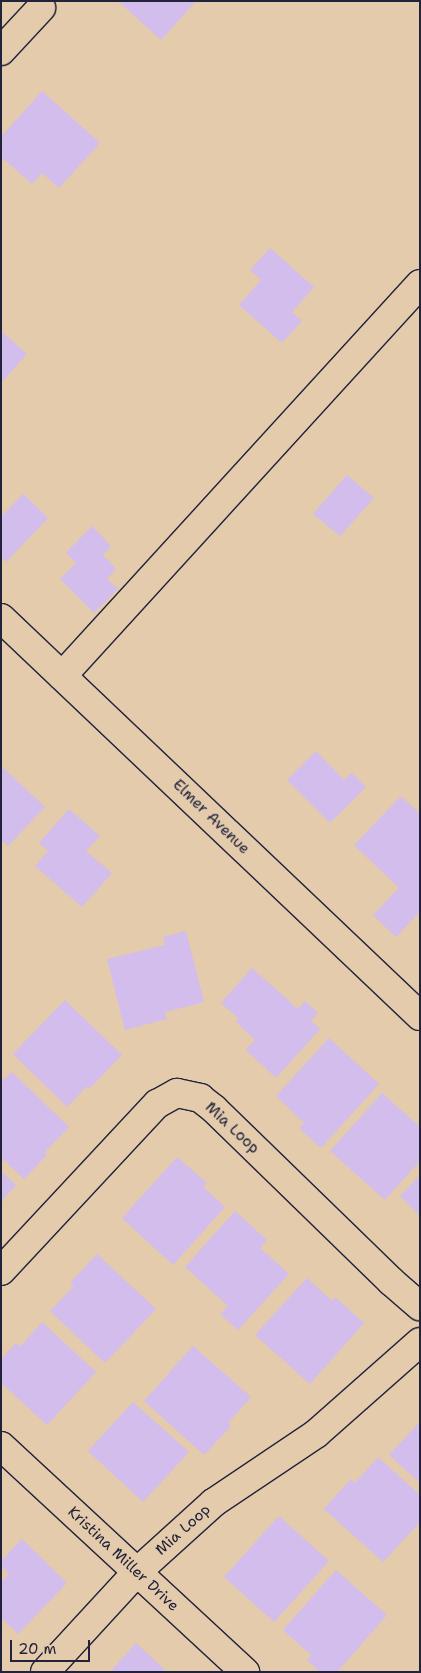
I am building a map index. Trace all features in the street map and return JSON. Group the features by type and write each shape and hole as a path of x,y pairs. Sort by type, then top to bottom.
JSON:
{"street":[{"path":"1,51 41,8"},
{"path":"62,676 420,284"},
{"name":"Elmer Avenue","path":"1,618 420,1016"},
{"name":"Mia Loop","path":"1,1271 157,1104 177,1092 200,1098 214,1109 385,1275 420,1306"},
{"name":"Mia Loop","path":"45,1672 137,1572 212,1504 317,1433 420,1342"},
{"name":"Kristina Miller Drive","path":"1,1446 245,1672"}],"building":[{"path":"118,1 196,1 161,40"},
{"path":"42,91 100,143 59,188 42,173 32,184 1,157 1,137"},
{"path":"270,248 314,287 292,312 302,321 282,343 239,305 261,280 250,270"},
{"path":"1,331 27,354 1,383"},
{"path":"347,475 374,498 340,536 313,514"},
{"path":"23,494 48,518 6,562 1,557 1,517"},
{"path":"92,526 111,546 103,555 116,569 107,579 118,589 94,613 60,579 76,563 66,553"},
{"path":"316,751 344,780 352,773 366,787 330,823 287,780"},
{"path":"1,766 45,807 8,846 1,840"},
{"path":"401,796 420,814 420,912 396,937 373,915 399,888 354,845"},
{"path":"69,809 100,836 86,851 112,873 82,907 35,866 48,851 39,843"},
{"path":"186,931 204,1002 165,1012 167,1019 125,1030 107,959 165,945 163,937"},
{"path":"252,968 298,1009 305,1001 318,1013 311,1021 320,1029 276,1078 246,1050 255,1040 236,1022 239,1019 221,1003"},
{"path":"65,1000 122,1055 89,1089 87,1086 67,1107 13,1054"},
{"path":"329,1038 379,1084 321,1148 299,1128 304,1123 276,1096"},
{"path":"12,1072 69,1127 44,1153 47,1155 24,1179 1,1157 1,1082"},
{"path":"382,1093 420,1127 420,1161 385,1200 330,1151"},
{"path":"177,1157 207,1183 203,1187 225,1207 173,1265 122,1218"},
{"path":"1,1171 16,1185 1,1202"},
{"path":"420,1175 420,1216 400,1196"},
{"path":"235,1211 267,1240 260,1248 289,1274 238,1330 220,1314 228,1306 185,1267"},
{"path":"97,1254 156,1309 105,1363 50,1311 74,1286 70,1283"},
{"path":"307,1278 332,1301 335,1297 364,1323 310,1384 255,1335"},
{"path":"42,1322 96,1372 47,1425 1,1383 1,1359 16,1343 21,1346"},
{"path":"193,1346 251,1397 228,1423 231,1426 204,1455 144,1401"},
{"path":"133,1402 189,1452 143,1502 88,1451"},
{"path":"420,1422 420,1483 389,1455"},
{"path":"378,1457 420,1495 420,1522 383,1562 324,1509 351,1479 355,1483"},
{"path":"279,1516 329,1561 274,1622 224,1577"},
{"path":"22,1539 67,1583 18,1634 1,1618 1,1582 9,1574 1,1566 1,1561"},
{"path":"336,1570 387,1615 337,1672 320,1672 307,1660 311,1655 283,1630"},
{"path":"136,1643 164,1669 162,1672 110,1672"}]}
